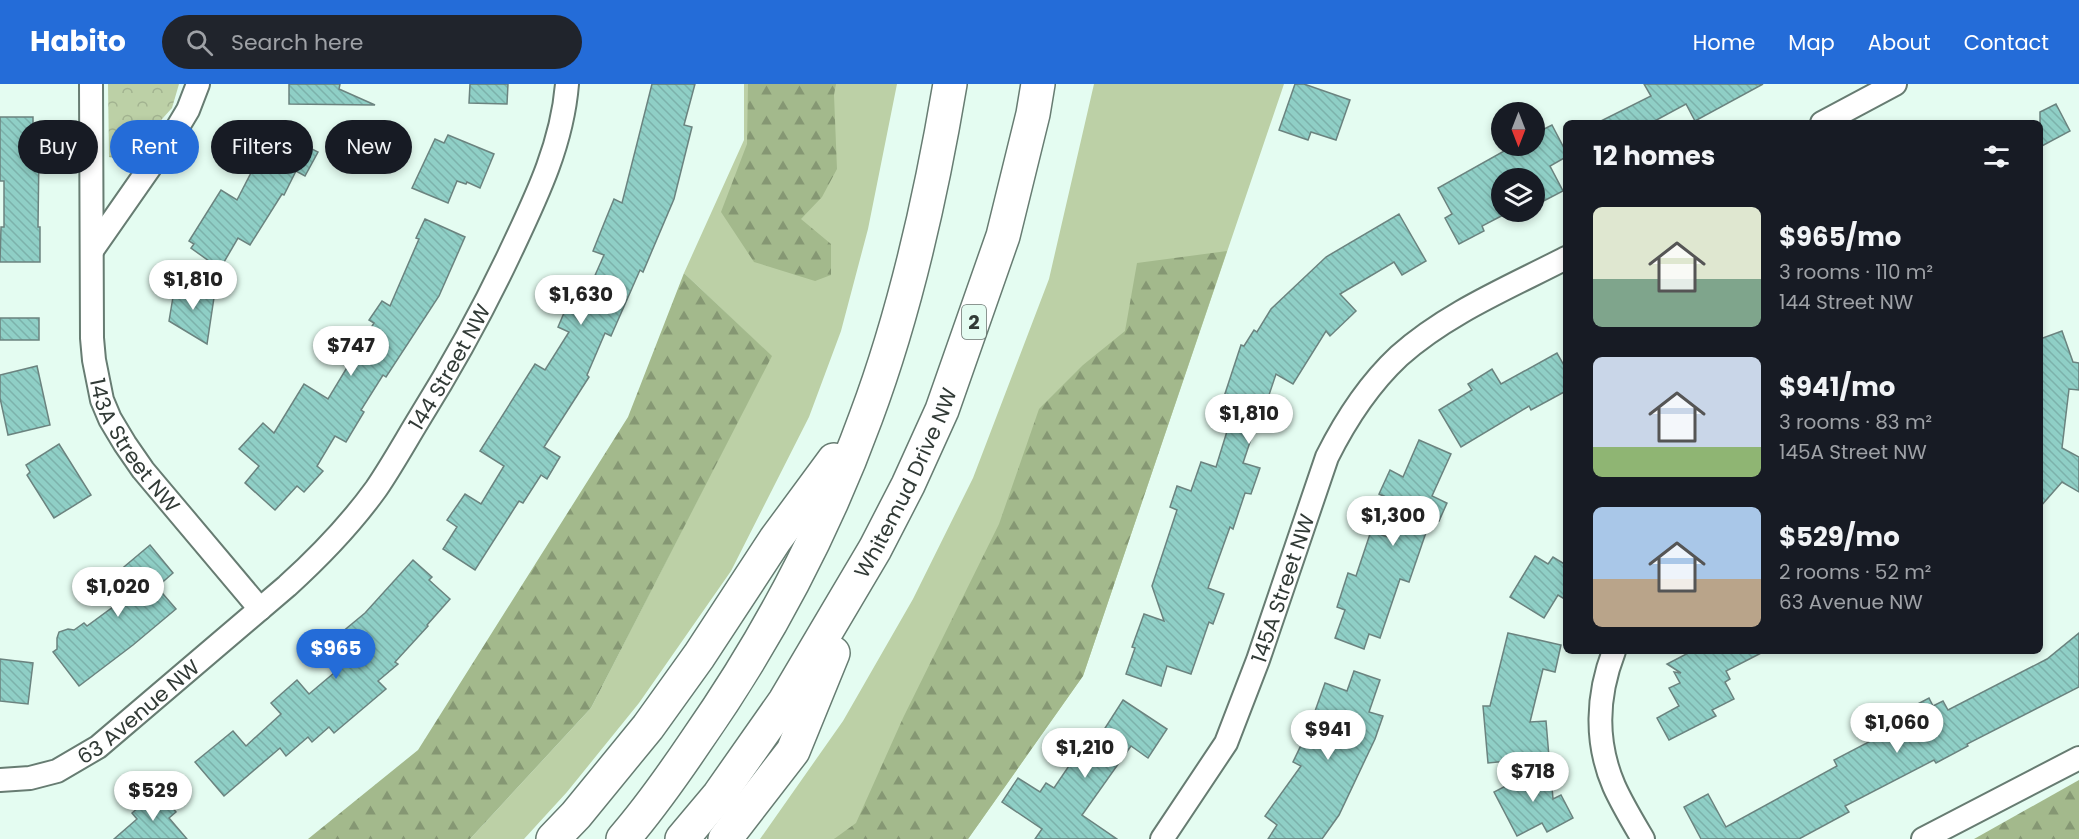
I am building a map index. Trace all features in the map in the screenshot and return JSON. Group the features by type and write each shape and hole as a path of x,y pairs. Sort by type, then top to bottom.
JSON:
{"highway":[{"path":"623,839 648,811 725,700 767,630 819,530 866,418 890,345 911,271 942,133 950,84"},
{"name":"Whitemud Drive NW","path":"682,839 719,795 785,701 875,549 942,410 1003,236 1033,114 1038,84"},
{"path":"553,839 576,815 648,727 699,656 776,540 866,418"},
{"path":"725,839 793,751 875,549"}],"street":[{"name":"143A Street NW","path":"91,84 93,338 94,360 102,400 110,419 143,471 260,609"},
{"path":"93,249 176,130 188,110 198,84"},
{"name":"144 Street NW","path":"260,609 310,565 376,489 450,370 487,302 539,190 557,141 567,84"},
{"path":"1828,120 1895,84"},
{"name":"145A Street NW","path":"1162,839 1226,743 1258,660 1315,486 1341,428 1358,402 1399,356 1447,321 1563,260"},
{"name":"63 Avenue NW","path":"0,780 30,778 57,771 98,747 260,609"},
{"path":"1613,654 1602,694 1601,741 1614,786 1643,839"},
{"path":"1923,839 2079,758"}],"green space":[{"path":"108,84 179,84 172,108 161,120 110,120 109,157"},
{"path":"744,84 897,84 868,229 841,331 809,417 731,571 639,703 567,792 524,839 470,839 591,708 771,356 684,273 744,140"},
{"path":"748,84 836,84 834,95 837,169 822,197 801,219 831,244 831,275 815,281 754,262 721,212 747,144"},
{"path":"1094,84 1284,84 1083,676 968,839 760,839 843,721 913,599 973,478 1049,279"},
{"path":"1227,251 1083,676 968,839 834,839 856,823 903,718 999,524 1039,409 1083,365 1125,331 1137,263"},
{"path":"684,273 772,356 591,708 470,839 308,839 418,750 628,417"},
{"path":"2079,780 2079,839 1974,839"}],"building":[{"path":"289,84 340,84 339,89 375,105 289,104"},
{"path":"470,84 508,84 507,104 469,103"},
{"path":"652,84 695,84 684,125 692,127 674,199 643,272 640,270 611,336 605,333 587,375 589,377 544,447 560,457 547,479 541,475 523,503 519,501 475,570 443,549 457,527 447,520 465,494 481,504 504,466 480,451 535,364 545,370 569,332 558,327 569,301 581,307 604,255 593,251 614,199 622,203"},
{"path":"1295,84 1304,84 1350,100 1336,140 1311,132 1308,140 1279,130"},
{"path":"1644,84 1763,84 1697,120 1694,120 1686,104 1657,120 1603,120 1651,96"},
{"path":"2056,104 2070,131 2043,145 2043,120 2040,120 2040,112"},
{"path":"0,117 33,117 33,120 18,120 18,174 39,174 40,262 0,262 1,227 4,227 4,181 0,181"},
{"path":"1552,125 1563,146 1563,159 1550,166 1563,191 1545,200 1545,168 1491,168 1491,221 1482,226 1484,231 1459,244 1445,218 1452,214 1438,188 1495,156 1545,156 1545,128"},
{"path":"448,135 494,154 480,188 467,182 466,184 457,181 448,203 412,188 435,139 444,143"},
{"path":"313,149 318,152 313,161"},
{"path":"250,174 294,174 284,195 282,194 250,245 238,238 220,269 191,248 194,244 189,241 221,190 237,200"},
{"path":"1399,214 1426,261 1402,275 1394,262 1340,294 1356,311 1330,336 1326,331 1293,384 1276,374 1243,463 1260,468 1251,494 1245,493 1233,529 1230,527 1208,588 1224,594 1213,624 1209,622 1191,674 1167,666 1161,686 1126,674 1135,648 1132,647 1144,614 1164,621 1152,586 1177,510 1170,507 1177,486 1191,491 1201,462 1216,467 1228,428 1215,424 1241,345 1244,346 1254,330 1257,332 1271,309 1326,257"},
{"path":"425,219 465,237 439,296 386,377 383,375 361,410 364,412 346,442 335,436 317,466 323,471 304,492 297,486 275,510 245,483 259,466 239,449 263,423 274,433 304,384 328,399 374,323 369,320 382,301 390,306 419,239 416,238"},
{"path":"175,285 215,291 207,344 169,321"},
{"path":"0,318 39,318 39,340 0,340"},
{"path":"2062,331 2073,362 2079,363 2079,390 2069,389 2062,448 2079,457 2079,492 2062,482 2043,504 2043,338"},
{"path":"1557,353 1563,364 1563,393 1531,410 1529,406 1461,447 1439,410 1472,390 1468,384 1492,369 1501,384"},
{"path":"37,366 50,425 8,435 0,398 0,375"},
{"path":"1419,440 1451,454 1432,496 1447,503 1439,521 1431,518 1409,582 1400,579 1380,638 1369,634 1364,649 1335,638 1345,610 1337,607 1348,573 1356,576 1371,531 1393,539 1404,505 1379,494 1390,470 1403,477"},
{"path":"59,444 91,495 54,518 27,475 30,472 26,465"},
{"path":"150,545 173,573 157,587 176,609 79,686 53,652 57,649 59,632 74,630 84,623 87,626 121,601 106,582"},
{"path":"1535,556 1548,564 1553,557 1563,563 1563,598 1558,595 1544,618 1510,597"},
{"path":"413,560 432,577 429,580 450,599 395,662 398,664 378,681 386,689 334,733 329,727 312,742 308,737 286,756 280,748 224,796 195,762 233,731 246,746 281,714 271,703 297,680 309,694 347,662 330,642 365,613"},
{"path":"1508,633 1561,645 1555,672 1543,669 1530,722 1546,721 1549,757 1488,763 1483,706 1490,706"},
{"path":"2079,633 2079,687 1967,744 1968,746 1936,763 1934,760 1845,806 1849,812 1799,839 1701,839 1684,807 1708,794 1726,827 1837,766 1834,760 1913,719 1908,709 1929,698 1933,706 1943,701 1948,710 2047,659"},
{"path":"1686,654 1759,654 1726,671 1730,679 1725,682 1734,699 1712,710 1716,716 1669,740 1657,718 1679,706 1669,688 1680,683 1674,672 1681,673 1667,664"},
{"path":"0,659 33,663 28,704 0,701"},
{"path":"1354,671 1380,680 1369,712 1383,716 1375,739 1339,815 1322,839 1268,839 1277,825 1265,816 1301,766 1293,762 1316,714 1314,714 1325,683 1347,691"},
{"path":"1123,700 1167,729 1148,758 1131,746 1082,815 1117,839 1035,839 1042,829 1002,802 1018,778 1040,792 1046,783 1054,788 1075,757 1084,761"},
{"path":"1550,763 1553,799 1561,795 1573,818 1547,832 1542,823 1517,836 1494,792"},
{"path":"158,791 176,812 169,818 187,839 114,839 137,819 132,813"}]}
